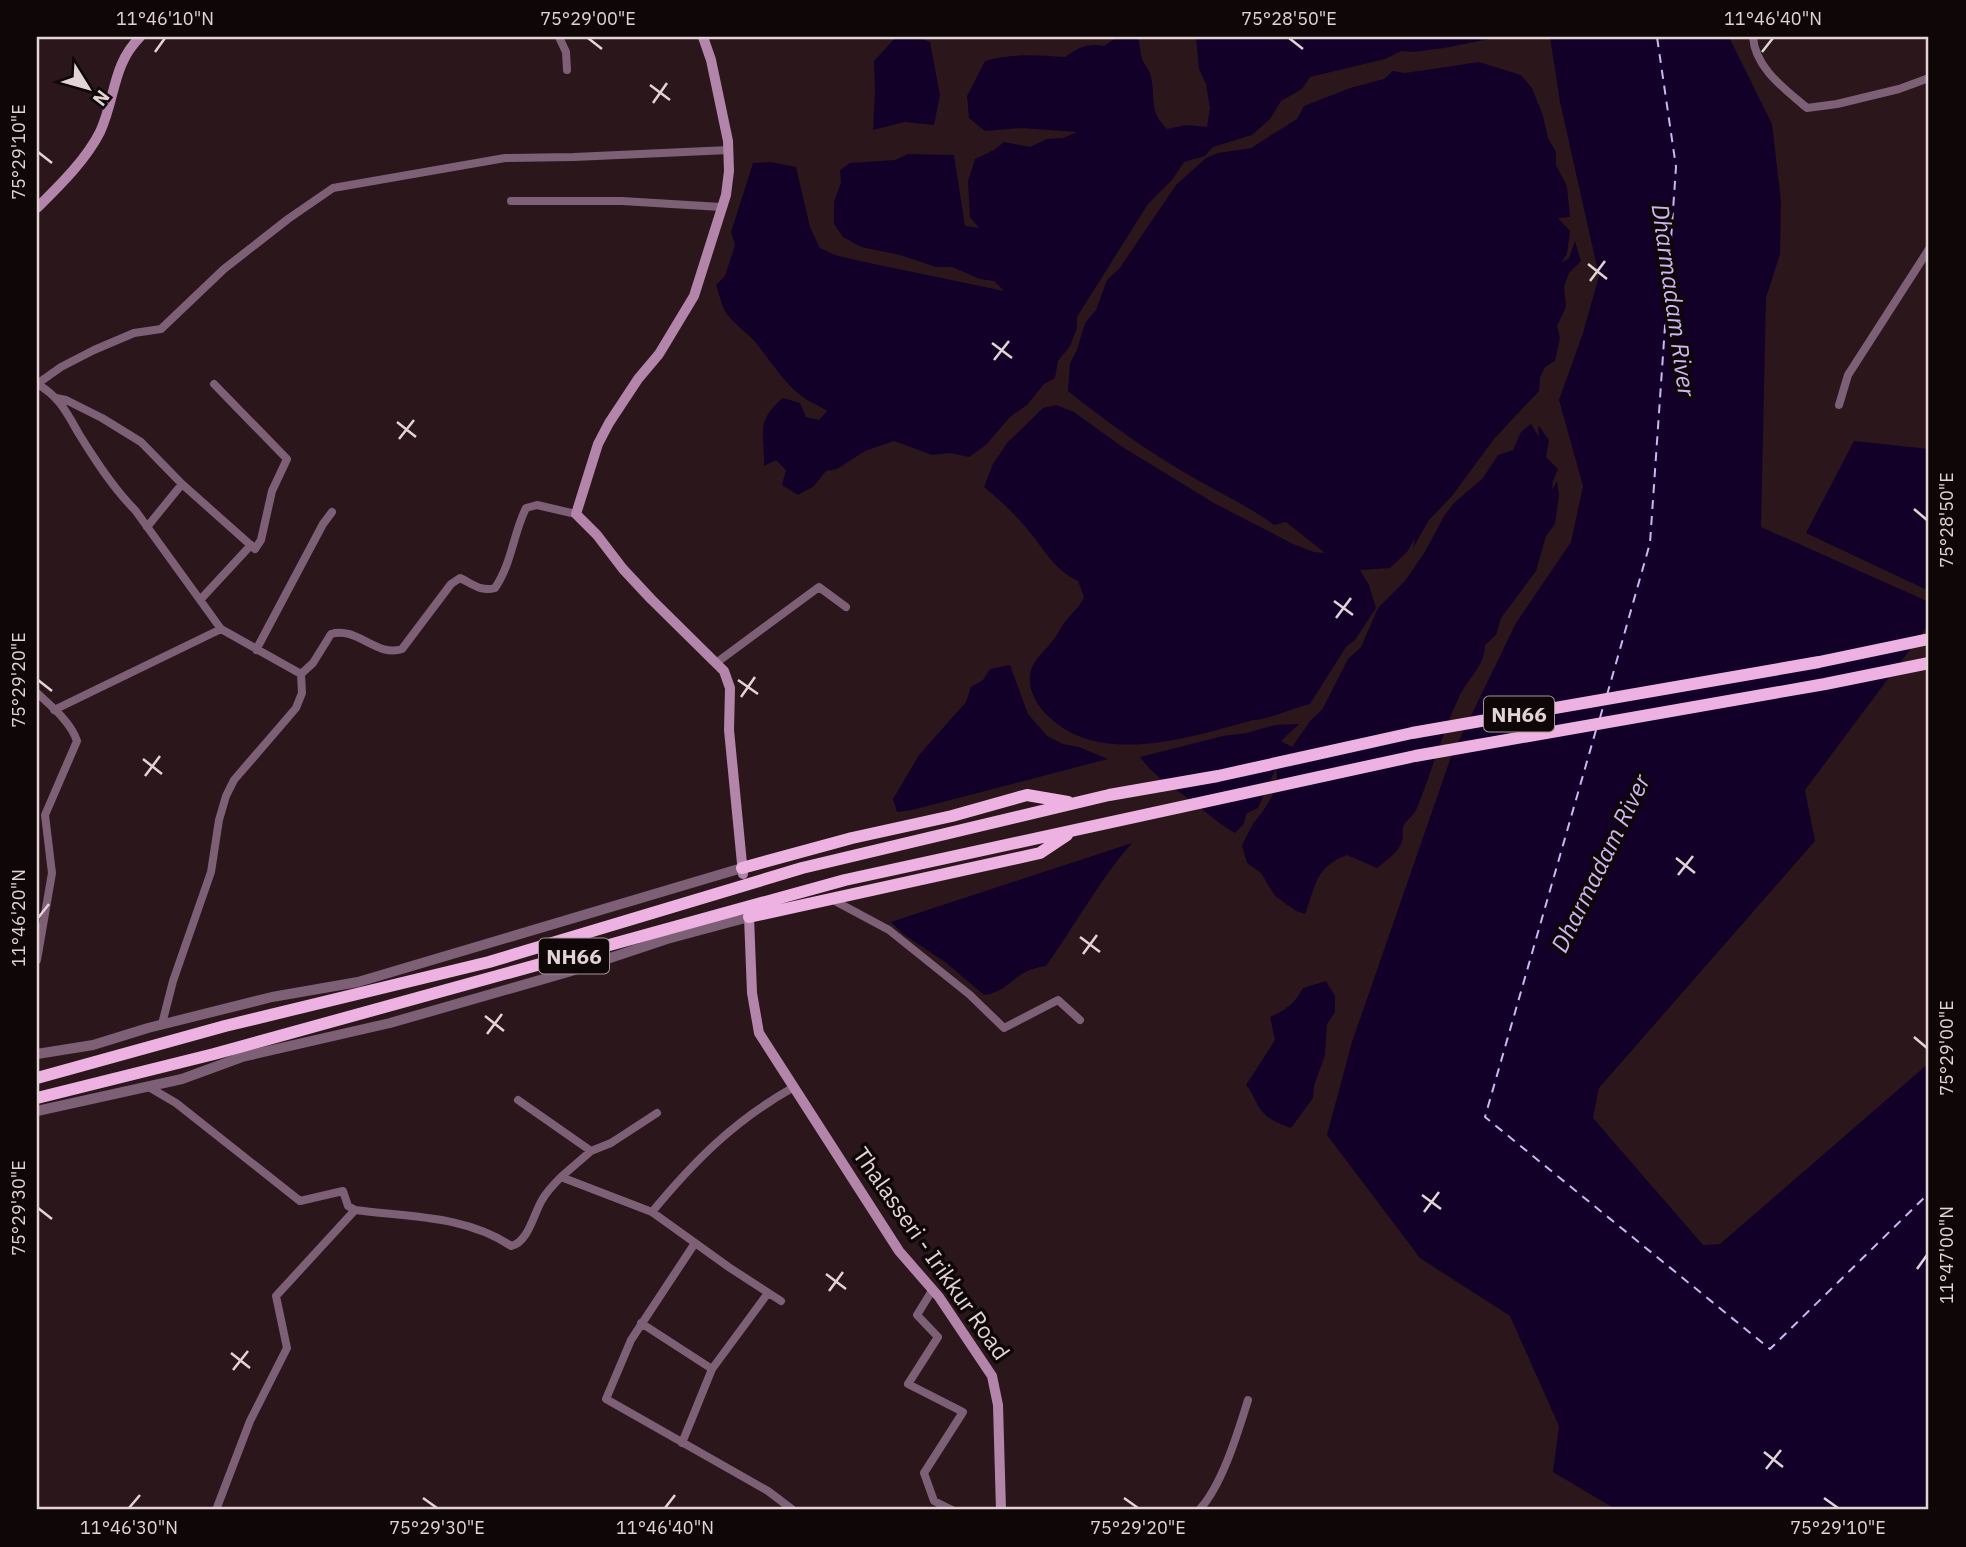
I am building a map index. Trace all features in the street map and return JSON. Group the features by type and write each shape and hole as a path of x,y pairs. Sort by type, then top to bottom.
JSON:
{"highway":[{"name":"NH66","path":"37,1078 225,1026 489,962 802,868 1074,803 1218,776 1412,733 1819,662 1929,639"},
{"name":"NH66","path":"37,1098 214,1055 813,888 1415,756 1825,684 1929,663"},
{"path":"743,871 852,838 952,816 1027,795 1074,803"},
{"path":"749,917 1040,853 1076,829"}],"main road":[{"path":"37,208 60,184 98,135 120,63 127,50 140,37"},
{"path":"703,37 712,60 729,150 726,195 694,296 659,354 638,379 609,423 598,444 576,514 651,599 724,671 730,688 729,730 743,871"},
{"name":"Thalasseri - Irikkur Road","path":"749,917 752,993 759,1033 899,1251 933,1289 992,1376 998,1405 1002,1510"}],"street":[{"path":"559,37 566,52 568,70"},
{"path":"1753,37 1754,46 1765,68 1807,108 1837,104 1899,89 1929,78"},
{"path":"301,674 221,629 135,510 119,494 79,433 68,411 37,384 61,367 94,350 134,333 161,329 224,269 333,188 505,158 729,150"},
{"path":"511,201 622,201 721,207"},
{"path":"1839,405 1848,376 1929,249"},
{"path":"56,398 66,400 102,418 141,442 182,484 255,549 272,491 287,459 214,384"},
{"path":"147,527 182,484"},
{"path":"301,674 313,663 331,634 349,633 395,652 402,649 451,584 460,578 479,589 487,591 495,588 509,564 526,508 537,505 576,514"},
{"path":"256,650 332,512"},
{"path":"200,600 251,545"},
{"path":"716,663 819,587 846,607"},
{"path":"54,709 221,629"},
{"path":"162,1024 173,981 211,872 219,820 226,796 234,780 296,708 302,693 301,674"},
{"path":"37,694 54,709 77,741 45,815 52,873 37,960"},
{"path":"37,828 47,835"},
{"path":"37,1054 93,1045 162,1024 272,997 358,982 743,871"},
{"path":"833,900 889,930 970,995 1004,1028 1058,1000 1080,1020"},
{"path":"37,1111 182,1079 242,1057 390,1023 568,972 667,939 749,917"},
{"path":"147,1086 176,1104 300,1201 343,1191 348,1206 355,1210 449,1222 478,1229 511,1246 517,1245 523,1238 542,1200 590,1151 611,1143 657,1113"},
{"path":"652,1212 709,1147 770,1100 794,1087"},
{"path":"518,1100 590,1151"},
{"path":"561,1178 652,1212 781,1301"},
{"path":"216,1510 250,1421 287,1348 276,1296 355,1210"},
{"path":"695,1243 631,1340 606,1399 768,1491 793,1510"},
{"path":"933,1289 917,1315 938,1337 908,1384 963,1412 924,1473 934,1501 952,1510"},
{"path":"682,1443 712,1369 768,1293"},
{"path":"641,1323 712,1369"},
{"path":"1199,1510 1212,1492 1227,1459 1248,1400"}],"water":[{"path":"896,37 917,37 930,42 940,95 934,125 905,122 873,130 874,61"},
{"path":"1117,37 1138,37 1142,59 1152,81 1155,109 1167,129 1186,125 1207,127 1210,108 1206,84 1199,69 1196,37 1500,37 1444,48 1401,51 1385,59 1310,77 1302,89 1281,101 1270,119 1252,135 1213,147 1205,156 1184,162 1172,180 1148,204 1077,317 1077,328 1070,346 1058,361 1055,378 1044,384 1027,405 1010,417 986,445 969,457 950,453 932,455 894,441 865,451 837,469 826,471 814,486 798,495 782,485 786,470 776,460 764,466 763,429 768,414 783,398 800,403 806,417 819,420 827,411 793,389 756,343 731,319 716,285 725,276 735,245 731,232 753,163 771,162 796,167 810,227 820,248 860,261 1004,291 994,281 980,279 952,267 936,267 900,255 861,247 843,237 834,224 834,201 841,183 840,170 850,163 895,160 908,154 954,155 965,226 979,228 970,217 968,181 975,159 1004,142 1030,147 1047,139 1063,138 1077,132 1021,128 985,131 969,118 967,96 985,61 1035,55 1065,57 1084,47 1104,46"},
{"name":"Dharmadam River","path":"1550,37 1729,37 1772,124 1781,201 1780,254 1766,298 1761,527 1929,602 1929,624 1805,790 1815,841 1599,1088 1593,1118 1703,1245 1720,1244 1929,1063 1929,1510 1617,1510 1553,1472 1559,1426 1510,1316 1420,1258 1327,1135 1352,1042 1451,757 1516,623 1571,542 1583,486 1559,400 1583,333 1599,276 1560,102"},
{"path":"1479,62 1521,75 1532,88 1548,138 1556,152 1556,165 1567,186 1570,217 1558,218 1570,231 1567,254 1561,263 1569,258 1575,241 1581,261 1569,273 1564,287 1566,307 1557,326 1560,338 1555,361 1545,367 1540,377 1539,391 1494,439 1452,496 1429,520 1413,548 1415,538 1407,552 1390,568 1360,570 1369,585 1376,608 1355,640 1346,647 1310,704 1202,734 1147,744 1094,741 1070,732 1049,717 1038,704 1032,693 1030,675 1035,662 1084,597 1078,581 1056,565 1018,518 984,487 993,464 1007,443 1043,408 1056,405 1074,412 1121,446 1214,503 1293,544 1325,553 1286,522 1274,525 1161,458 1098,415 1068,391 1070,363 1085,323 1096,310 1107,280 1119,269 1176,185 1206,158 1218,153 1251,148 1297,119 1304,106 1350,88 1384,79 1393,71 1405,73"},
{"path":"1531,424 1539,437 1538,425 1549,440 1546,457 1558,469 1552,490 1557,481 1559,495 1555,524 1546,536 1536,571 1501,618 1496,635 1485,645 1479,666 1459,697 1417,808 1403,827 1403,839 1398,849 1377,868 1347,855 1336,860 1328,865 1318,878 1305,914 1296,911 1275,896 1261,873 1247,863 1242,846 1272,796 1276,768 1258,808 1247,813 1243,825 1235,833 1163,780 1140,757 1275,725 1299,724 1281,741 1292,747 1311,720 1322,710 1348,659 1361,647 1378,608 1405,581 1444,516 1454,503 1483,478 1498,455 1513,450 1521,432"},
{"path":"1854,441 1929,449 1929,591 1806,533"},
{"path":"1010,665 1028,714 1047,736 1108,759 897,812 893,799 919,755 966,702 971,687 983,680 990,669"},
{"path":"1132,843 1109,872 1046,966 1026,972 993,993 984,995 891,922"},
{"path":"1326,981 1335,996 1335,1012 1327,1024 1325,1055 1314,1086 1313,1098 1291,1128 1264,1113 1246,1085 1275,1040 1270,1017 1289,1006 1303,988"}],"ferry route":[{"path":"1607,695 1650,543 1676,167 1657,37"},
{"path":"1600,718 1603,707"},
{"path":"1596,730 1485,1117 1770,1349 1929,1193"}]}
